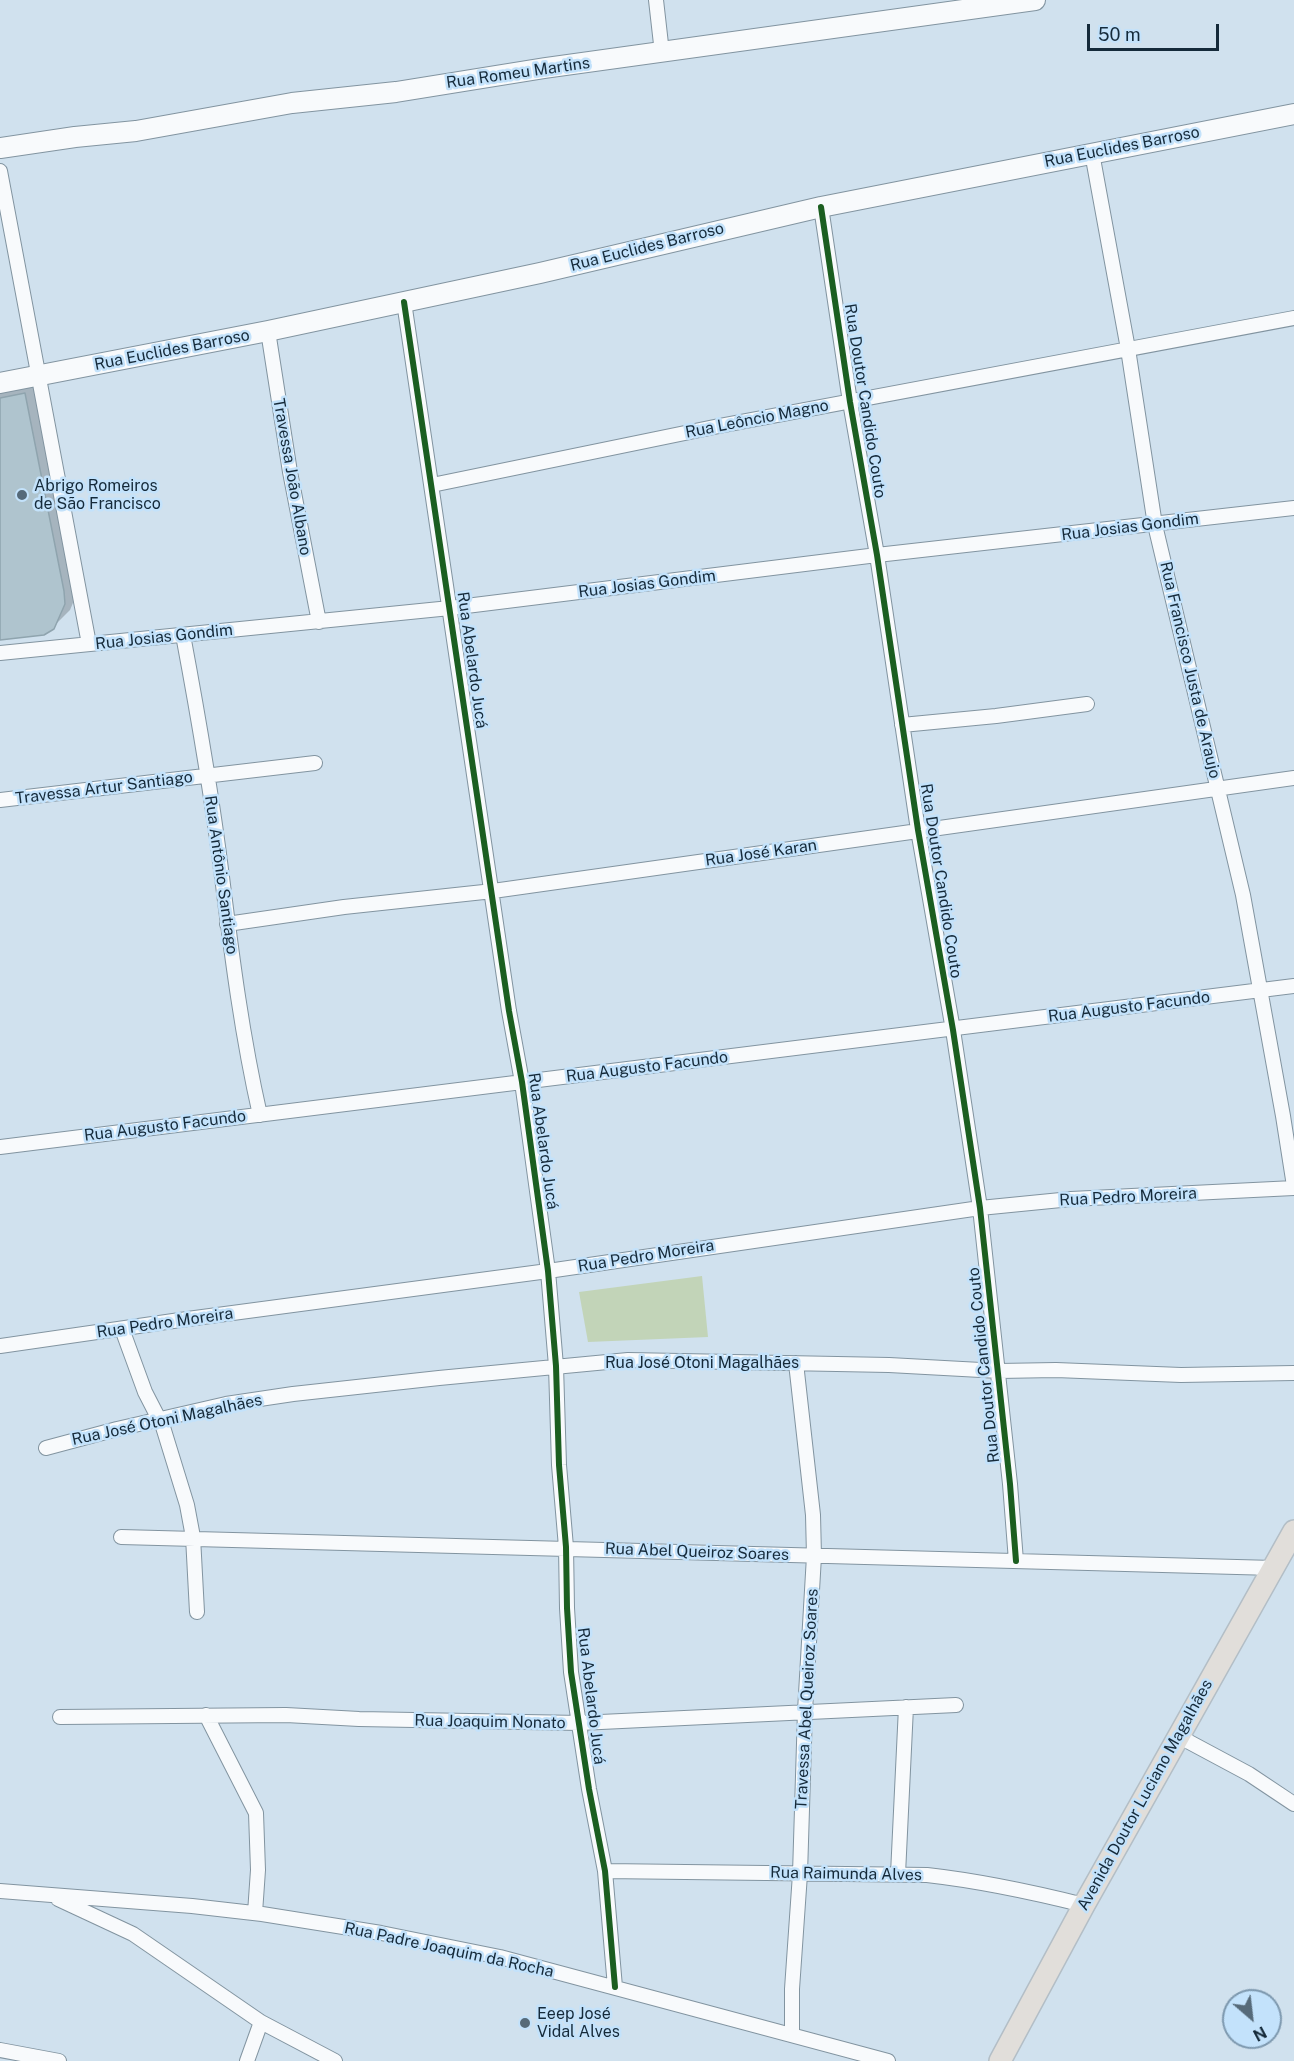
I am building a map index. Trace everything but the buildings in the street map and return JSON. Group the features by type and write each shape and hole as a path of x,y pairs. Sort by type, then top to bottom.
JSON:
{"main road":[{"name":"Avenida Doutor Luciano Magalhães","path":"1000,2061 1178,1736 1294,1533"}],"street":[{"path":"656,0 662,53"},
{"name":"Rua Romeu Martins","path":"0,148 136,131 292,103 396,92 545,68 1035,0"},
{"name":"Rua Euclides Barroso","path":"0,383 268,331 540,273 821,207 1294,114"},
{"name":"Rua Francisco Justa de Araujo","path":"1092,153 1128,349 1155,525 1243,895 1294,1187"},
{"path":"0,171 89,644"},
{"name":"Rua Doutor Candido Couto","path":"821,207 850,402 877,555 918,830 953,1030 980,1208 999,1371 1016,1561"},
{"name":"Rua Abelardo Jucá","path":"404,302 509,1011 522,1082 548,1271 556,1366 559,1465 566,1547 571,1661 605,1871 615,1987"},
{"name":"Rua Leôncio Magno","path":"432,485 719,426 1294,318"},
{"name":"Travessa João Albano","path":"268,331 290,472 319,622"},
{"name":"Rua Josias Gondim","path":"0,653 450,608 877,555 1294,508"},
{"name":"Rua Antônio Santiago","path":"183,635 208,776 226,924 251,1079 260,1115"},
{"path":"902,725 1087,704"},
{"name":"Travessa Artur Santiago","path":"0,800 315,763"},
{"name":"Rua José Karan","path":"226,924 493,891 1294,778"},
{"name":"Rua Augusto Facundo","path":"0,1147 1294,986"},
{"name":"Rua Pedro Moreira","path":"0,1346 548,1271 980,1208 1071,1199 1294,1187"},
{"path":"122,1329 141,1382 160,1420 184,1496 194,1537 197,1612"},
{"name":"Rua José Otoni Magalhães","path":"46,1448 226,1404 292,1394 628,1360 889,1365 999,1371 1056,1370 1181,1375 1294,1373"},
{"name":"Travessa Abel Queiroz Soares","path":"792,2035 792,1989 800,1874 805,1711 814,1556 813,1515 796,1363"},
{"name":"Rua Abel Queiroz Soares","path":"121,1536 194,1537 267,1542 566,1547 1274,1568"},
{"name":"Rua Joaquim Nonato","path":"60,1717 286,1715 359,1719 580,1723 956,1705"},
{"path":"898,1874 906,1707"},
{"path":"206,1715 256,1813 258,1860 255,1913"},
{"path":"1178,1736 1249,1774 1294,1804"},
{"name":"Rua Raimunda Alves","path":"605,1871 898,1874 959,1879 1084,1905"},
{"name":"Rua Padre Joaquim da Rocha","path":"0,1891 255,1913 403,1937 500,1957 888,2061"},
{"path":"49,1895 133,1934 261,2022 335,2061"},
{"path":"247,2061 261,2022"},
{"path":"2,2054 59,2061"}],"green space":[{"path":"702,1276 708,1337 588,1342 579,1292"}],"cycle path":[{"path":"821,207 850,402 877,555 918,830 953,1030 980,1208 1010,1484 1016,1561"},
{"path":"404,302 509,1011 522,1082 548,1271 556,1366 559,1465 566,1547 571,1672 589,1789 605,1871 615,1987"}],"place":[{"name":"Abrigo Romeiros de São Francisco","path":"22,495"},
{"name":"Eeep José Vidal Alves","path":"525,2023"}]}
